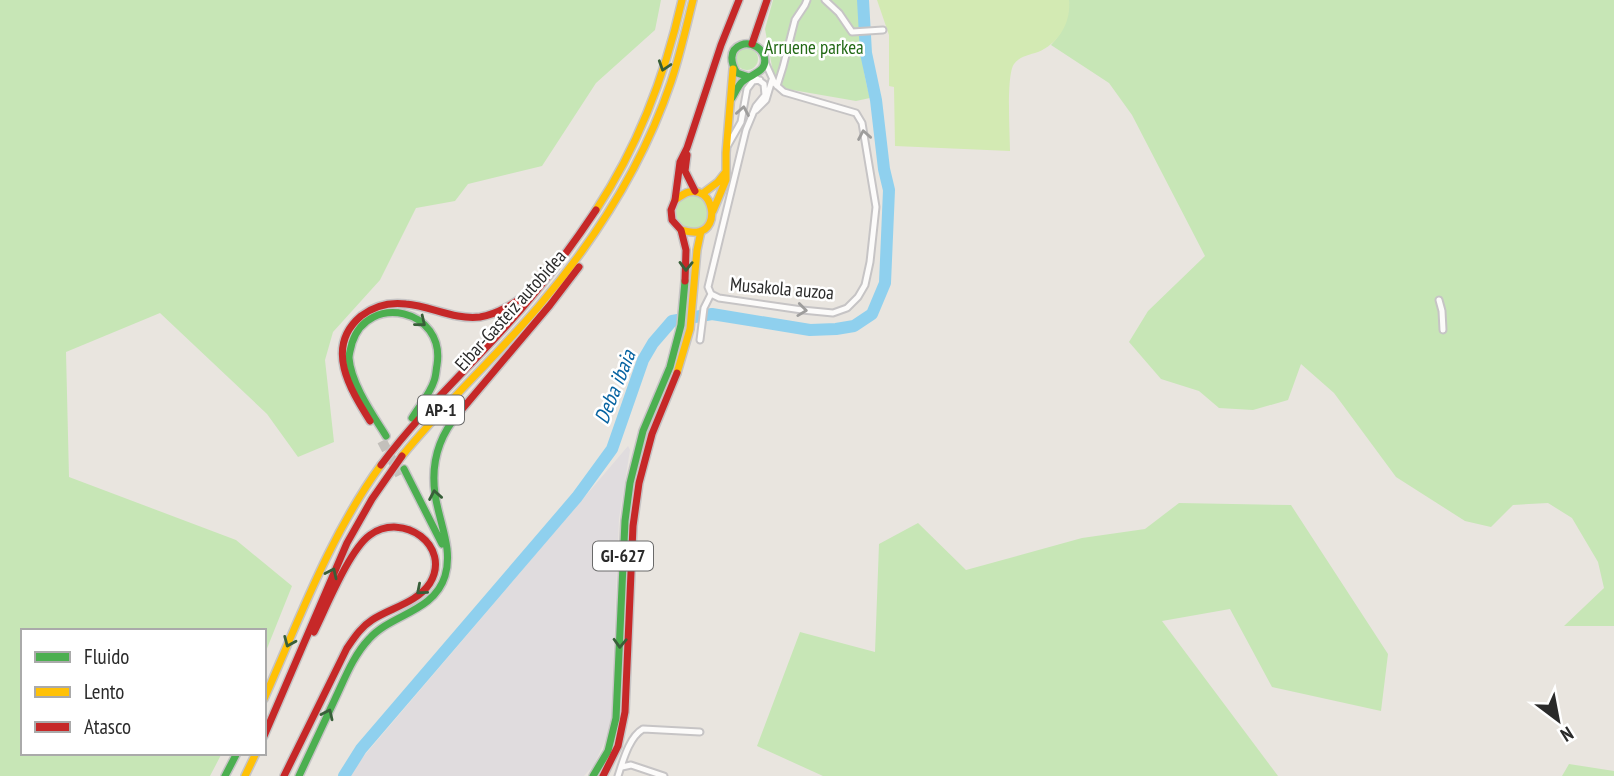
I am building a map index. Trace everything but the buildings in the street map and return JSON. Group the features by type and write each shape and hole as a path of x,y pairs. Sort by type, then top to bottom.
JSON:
{"main road":[{"name":"Eibar-Gasteiz autobidea","path":"266,695 331,550 376,472 430,405 527,303 594,216 616,180 649,110 667,61 682,0"},
{"name":"Eibar-Gasteiz autobidea","path":"266,731 319,603 346,542 363,512 407,449 576,262 624,188 660,111 676,65 693,0"},
{"name":"GI-627","path":"688,304 686,250 681,230 671,215 672,204 675,200 680,162 739,0"},
{"path":"752,44 766,0"},
{"path":"713,211 726,180 733,52 740,45 752,44 762,52 764,61 761,70 741,83 731,98"},
{"path":"733,69 739,74 754,77"},
{"name":"GI-627","path":"603,776 616,751 625,712 633,526 639,483 652,434 678,371 701,231 710,223 713,211 710,201 699,192 685,171 687,148"},
{"path":"675,200 688,192 699,192 716,184 725,172"},
{"path":"299,776 360,650 377,631 431,599 444,579 447,542 433,483 441,439 448,426 576,272 614,214 624,188"},
{"path":"681,230 687,233 701,231"},
{"path":"376,472 396,437 428,394 438,374 439,344 425,323 406,312 380,313 360,326 355,334 348,355 353,378 384,439 350,386 344,369 342,348 354,322 372,309 396,303 464,317 478,317 507,309 541,285"},
{"name":"GI-627","path":"593,776 608,751 616,718 625,521 630,483 643,431 682,340"},
{"path":"285,776 347,648 355,637 373,619 405,603 423,590 434,572 436,548 402,472 441,540 447,561"},
{"path":"298,659 358,548 379,529 401,525 410,528 425,539 435,565"},
{"path":"225,776 236,755"},
{"path":"245,776 256,755"}],"street":[{"path":"777,86 794,20 807,0"},
{"path":"825,0 839,13 850,31 857,33 880,30"},
{"path":"764,61 777,86"},
{"path":"727,148 741,122 747,89 754,77 764,84 765,94 756,110"},
{"name":"Musakola auzoa","path":"700,337 704,308 711,294 709,287 747,129 756,110 766,100 773,79"},
{"name":"Musakola auzoa","path":"711,294 719,298 833,313 847,308 865,285 876,207 862,122 856,113 785,93 777,86"},
{"path":"1439,300 1443,330"},
{"path":"618,776 637,733 643,729 700,732"},
{"path":"622,767 631,765 664,776"}],"shaded area":[{"path":"628,446 630,450 619,519 611,717 605,741 594,765 584,776 351,776 352,770"}],"green space":[{"path":"0,0 661,0 655,30 596,83 542,166 468,184 455,201 416,208 380,280 333,332 325,360 334,442 298,457 267,414 160,313 66,352 69,477 236,540 292,586 266,651 266,629 21,629 21,755 221,755 210,776 0,776"},
{"name":"Arruene parkea","path":"773,0 859,0 861,49 870,98 856,101 781,88 773,72 765,29"},
{"path":"877,0 1069,0 1066,24 1058,38 1014,64 1009,92 1010,151 895,146 894,87 889,86 889,35"},
{"path":"1069,0 1614,0 1614,626 1564,626 1604,588 1598,562 1572,518 1548,503 1513,505 1491,527 1465,521 1396,477 1334,393 1301,364 1288,400 1253,410 1219,408 1199,391 1161,379 1129,342 1148,311 1205,256 1132,115 1109,83 1051,45 1064,24"},
{"path":"747,48 755,51 758,59 755,67 747,70 739,67 736,59 739,51"},
{"path":"697,194 709,206 707,223 690,229 678,221 675,207 678,200 685,195"},
{"path":"1179,503 1291,505 1388,654 1381,711 1272,687 1230,609 1162,621 1278,776 823,776 757,746 800,632 875,652 879,544 918,523 966,570 1082,538 1145,529"},
{"path":"1569,764 1614,771 1614,776 1562,776"}],"waterway":[{"name":"Deba ibaia","path":"344,776 361,749 577,497 612,449 643,360 653,343 672,321 712,314 810,330 854,326 872,314 885,283 889,190 866,53 863,0"}],"tunnel":[{"path":"382,441 400,475"}],"traffic: fast":[{"path":"732,98 741,83 761,70 765,62 759,49 745,44 734,50 732,62 737,73 749,77"},
{"path":"593,776 608,751 616,718 625,521 630,483 643,431 670,367 681,325 685,281"},
{"path":"386,436 358,389 349,358 352,343 361,327 373,317 388,313 404,314 418,320 430,331 437,346 435,379 412,418"},
{"path":"299,776 363,646 378,631 432,598 445,576 447,550 435,496 434,471 444,435 458,414"},
{"path":"404,469 442,544"},
{"path":"225,776 236,755"}],"traffic: slow":[{"path":"596,210 625,160 649,109 682,0"},
{"path":"402,456 560,281 616,200 660,113 693,0"},
{"path":"713,211 726,180 733,69"},
{"path":"702,194 725,173"},
{"path":"675,200 687,193 697,192 704,195 711,208 712,216 705,229 696,232 681,230"},
{"path":"677,373 690,329 701,231"},
{"path":"266,694 331,549 381,465"},
{"path":"245,776 255,755"}],"traffic: jam":[{"path":"685,281 686,250 681,230 672,220 671,210 680,162 739,0"},
{"path":"752,44 767,0"},
{"path":"687,155 685,171 695,191"},
{"path":"381,465 422,415 523,307 561,260 596,210"},
{"path":"458,414 579,267"},
{"path":"370,421 349,382 342,354 350,328 361,316 377,307 400,304 415,305 461,317 480,317 501,310 532,291"},
{"path":"603,776 618,746 625,712 633,526 639,483 652,434 677,373"},
{"path":"266,731 347,543 372,499 402,456"},
{"path":"284,776 347,648 361,629 379,616 418,596 430,583 435,569 435,557 429,545 421,536 396,527 370,535 346,566 314,632"}]}
